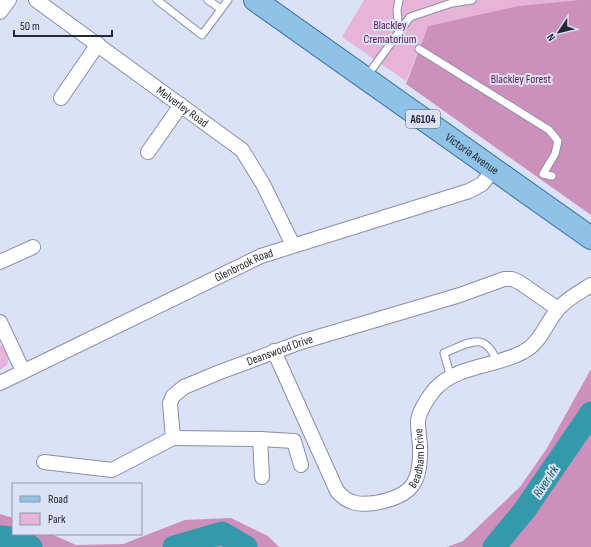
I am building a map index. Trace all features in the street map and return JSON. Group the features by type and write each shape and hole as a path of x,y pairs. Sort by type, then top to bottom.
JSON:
{"main road":[{"name":"Victoria Avenue","path":"262,2 591,238"}],"street":[{"path":"0,12 9,0"},
{"name":"Melverley Road","path":"36,0 242,150 263,184 293,245"},
{"path":"61,98 98,44"},
{"path":"148,152 181,105"},
{"name":"Glenbrook Road","path":"0,383 254,260 293,245 469,191 482,184 494,169"},
{"path":"0,262 33,247"},
{"name":"Deanswood Drive","path":"173,438 170,402 177,391 274,351 460,295 504,279 512,279 519,282 558,309"},
{"name":"Beadham Drive","path":"274,351 334,485 342,497 353,503 370,503 389,500 412,487 419,472 418,420 435,390 445,380 470,369 497,362 522,353 532,346 543,334 558,309 565,302 591,285"},
{"path":"0,322 24,371"},
{"path":"44,462 112,470 173,438 260,439 294,441 301,465"},
{"path":"260,439 262,477"}],"lane":[{"path":"157,0 202,35 228,0"},
{"path":"208,0 221,9"},
{"path":"399,0 397,10 399,32"},
{"path":"366,78 410,17 440,4 472,0"},
{"path":"419,49 550,130 558,141 555,154 543,174 552,176"},
{"path":"451,378 444,352 476,341 485,342 492,349 497,362"}],"green space":[{"name":"Blackley Crematorium","path":"364,0 579,0 518,6 428,26 406,81 342,37"},
{"name":"Blackley Forest","path":"591,0 591,215 406,84 428,26 518,6"},
{"path":"3,343 10,355 7,365 0,370 0,347"},
{"path":"591,369 591,547 447,547 463,541 520,487 547,448"},
{"path":"0,514 12,518 12,535 53,535 76,545 123,544 185,520 231,518 268,536 279,547 0,547"}],"waterway":[{"name":"River Irk","path":"494,547 524,511 591,413"},
{"name":"River Irk","path":"174,547 222,533 246,547"},
{"name":"River Irk","path":"0,537 15,538 31,547"}]}
